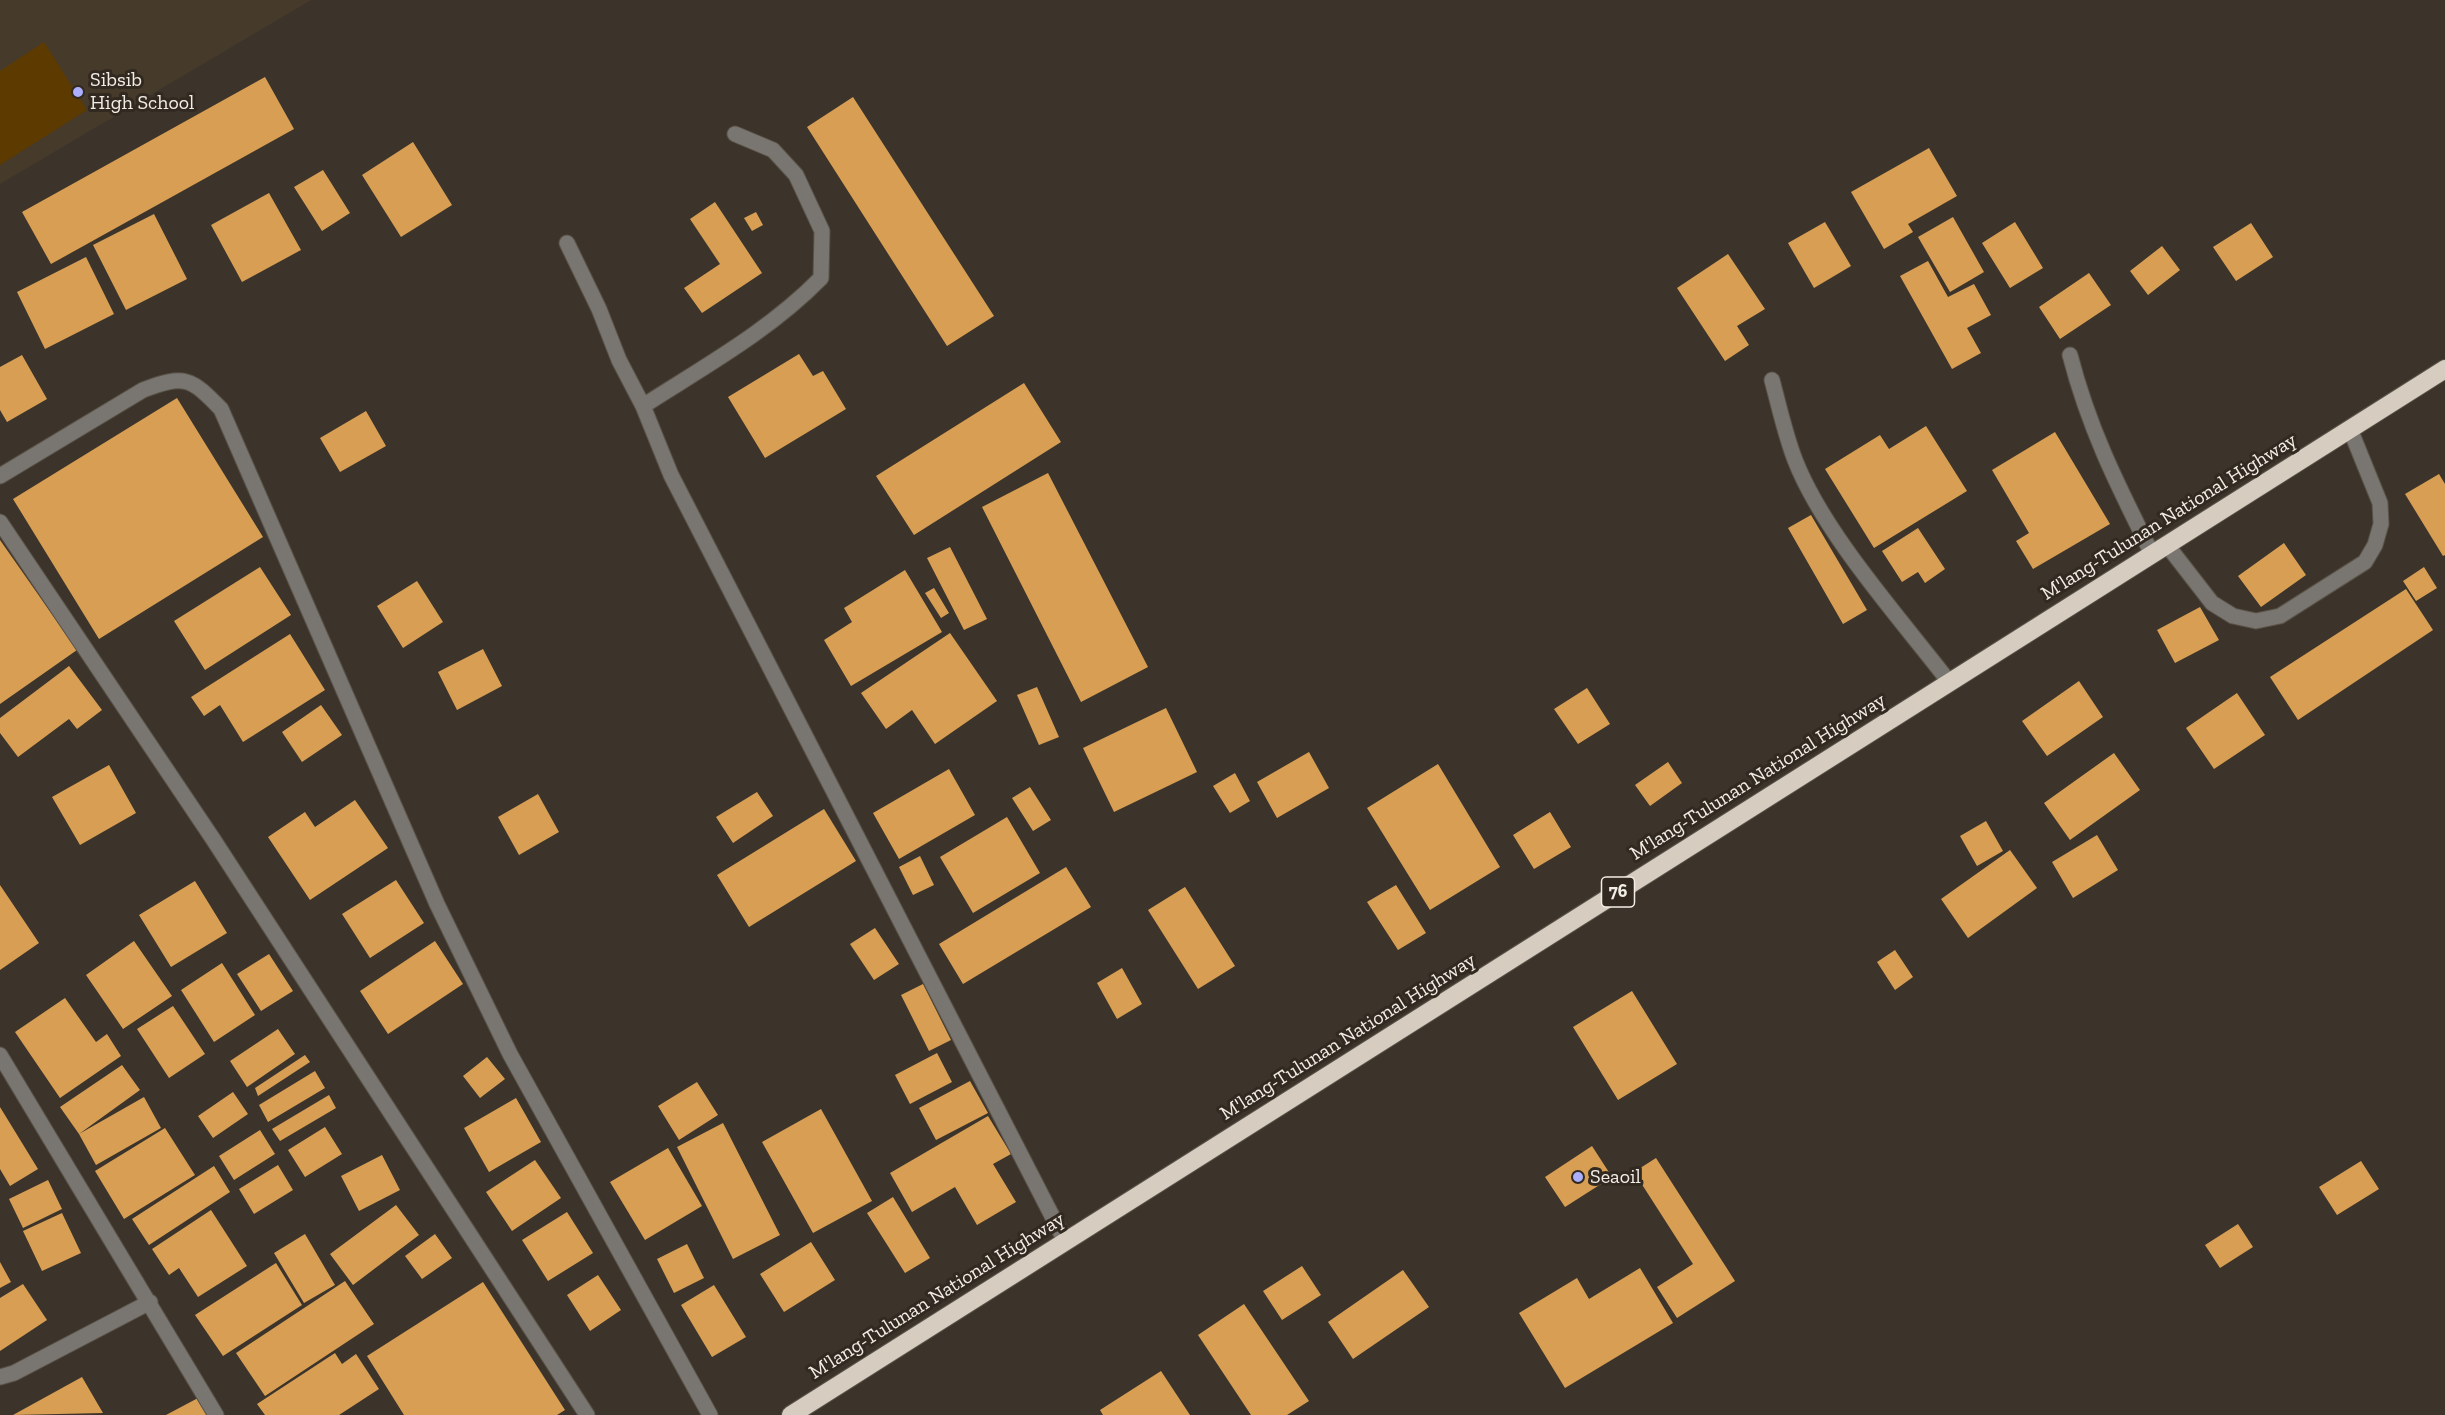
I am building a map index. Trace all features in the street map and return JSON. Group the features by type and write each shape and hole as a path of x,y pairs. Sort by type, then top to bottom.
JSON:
{"highway":[{"name":"M'lang-Tulunan National Highway","path":"791,1415 2445,369"}],"street":[{"path":"643,405 763,330 792,308 821,278 822,231 796,175 773,150 735,134"},
{"path":"567,243 599,309 623,369 643,405 672,475 1065,1241"},
{"path":"2070,355 2083,404 2102,453 2159,549 2212,603 2226,612 2256,621 2280,616 2365,562 2375,545 2381,524 2380,503 2349,429"},
{"path":"0,476 143,390 164,382 184,379 203,390 221,410 437,904 510,1054 710,1415"},
{"path":"1772,380 1795,460 1817,503 1840,540 1950,683"},
{"path":"0,522 213,839 587,1415"},
{"path":"0,1055 216,1415"},
{"path":"0,1377 14,1373 150,1302"}],"shaded area":[{"name":"Sibsib High School","path":"0,0 311,0 0,184"},
{"path":"44,42 87,110 0,165 0,71"}],"building":[{"path":"265,77 294,129 51,264 22,212"},
{"path":"853,97 994,316 947,346 807,127"},
{"path":"413,142 452,205 401,237 362,175"},
{"path":"1929,148 1957,196 1908,224 1913,232 1884,249 1851,192"},
{"path":"323,170 350,213 322,231 294,187"},
{"path":"269,193 301,250 242,282 211,225"},
{"path":"715,202 762,273 702,313 684,288 720,264 690,219"},
{"path":"756,212 763,225 752,231 744,218"},
{"path":"154,214 187,279 126,310 93,245"},
{"path":"1953,217 1984,272 1950,292 1918,237"},
{"path":"1825,222 1851,266 1814,288 1788,243"},
{"path":"2015,222 2043,268 2010,288 1982,243"},
{"path":"2251,223 2273,257 2236,281 2213,247"},
{"path":"2162,246 2180,270 2148,295 2130,271"},
{"path":"1728,254 1765,309 1737,326 1749,345 1725,361 1677,288"},
{"path":"86,257 114,314 45,349 17,292"},
{"path":"1928,261 1948,297 1974,284 1991,315 1967,328 1981,353 1952,369 1900,276"},
{"path":"2089,273 2111,305 2060,339 2039,307"},
{"path":"799,354 813,376 823,371 846,409 765,458 728,397"},
{"path":"22,355 47,399 7,422 0,410 0,367"},
{"path":"1024,383 1061,442 914,535 876,476"},
{"path":"177,398 263,537 99,639 13,499"},
{"path":"366,411 386,446 340,472 320,438"},
{"path":"1926,426 1967,491 1874,548 1825,469 1880,435 1889,449"},
{"path":"2055,432 2110,524 2033,569 2016,541 2029,533 1992,470"},
{"path":"1048,473 1148,667 1081,702 982,507"},
{"path":"2439,474 2445,484 2445,555 2443,556 2405,494"},
{"path":"1811,515 1867,610 1843,624 1788,528"},
{"path":"1918,528 1945,569 1925,583 1918,572 1902,582 1882,551"},
{"path":"0,540 77,650 0,704"},
{"path":"2284,543 2306,575 2261,607 2238,576"},
{"path":"950,547 987,619 964,630 927,558"},
{"path":"260,567 291,615 205,670 174,621"},
{"path":"2424,567 2437,588 2416,601 2403,581"},
{"path":"905,570 942,632 851,686 824,640 852,622 844,608"},
{"path":"417,581 443,622 403,648 377,606"},
{"path":"934,588 949,613 941,618 925,593"},
{"path":"2406,589 2433,630 2298,720 2270,677"},
{"path":"2200,607 2219,640 2175,663 2157,630"},
{"path":"950,633 997,701 935,744 912,710 886,729 861,693"},
{"path":"290,634 325,690 243,742 220,705 204,716 191,697"},
{"path":"483,649 502,686 457,710 438,672"},
{"path":"69,666 102,710 77,729 69,719 18,757 0,733 0,718"},
{"path":"2079,681 2103,717 2047,756 2022,721"},
{"path":"1037,687 1059,737 1039,745 1017,695"},
{"path":"1587,688 1610,724 1578,744 1554,709"},
{"path":"2237,693 2265,735 2214,769 2186,728"},
{"path":"321,705 342,735 302,762 282,732"},
{"path":"1166,708 1197,772 1114,812 1083,748"},
{"path":"1309,752 1329,788 1277,818 1257,782"},
{"path":"2114,753 2140,790 2070,840 2044,803"},
{"path":"1668,762 1682,783 1650,806 1635,785"},
{"path":"1438,764 1500,867 1430,910 1367,808"},
{"path":"109,765 136,813 80,845 52,797"},
{"path":"949,769 975,815 899,859 873,813"},
{"path":"1235,773 1250,801 1230,813 1213,786"},
{"path":"1030,787 1051,820 1033,831 1012,798"},
{"path":"757,792 773,816 733,843 716,817"},
{"path":"538,794 559,832 519,855 498,817"},
{"path":"355,800 388,848 310,900 268,837 305,812 315,827"},
{"path":"824,809 856,861 749,927 717,875"},
{"path":"1550,812 1571,847 1534,869 1513,835"},
{"path":"1007,817 1040,873 973,913 940,857"},
{"path":"1986,821 2003,851 1977,866 1960,836"},
{"path":"2097,835 2118,870 2073,898 2052,862"},
{"path":"2010,850 2037,888 1968,938 1941,899"},
{"path":"920,856 934,885 913,895 899,867"},
{"path":"1066,867 1091,907 963,984 939,944"},
{"path":"396,880 424,923 370,958 342,914"},
{"path":"195,881 227,933 171,967 139,915"},
{"path":"0,885 39,943 0,970"},
{"path":"1396,885 1426,933 1398,950 1367,902"},
{"path":"1185,887 1235,966 1198,989 1148,910"},
{"path":"875,928 899,964 874,980 850,944"},
{"path":"134,941 172,996 123,1029 86,975"},
{"path":"435,941 463,984 388,1034 360,991"},
{"path":"1895,950 1913,977 1895,990 1877,962"},
{"path":"269,954 293,991 261,1011 237,974"},
{"path":"222,963 255,1015 214,1042 181,990"},
{"path":"1122,968 1142,1004 1117,1019 1097,983"},
{"path":"923,984 951,1040 929,1051 901,995"},
{"path":"1632,991 1677,1064 1618,1100 1573,1027"},
{"path":"65,998 96,1042 107,1034 121,1056 60,1098 15,1032"},
{"path":"173,1006 205,1054 169,1078 137,1029"},
{"path":"278,1029 295,1054 247,1087 230,1061"},
{"path":"937,1053 952,1082 910,1104 895,1075"},
{"path":"305,1055 310,1062 258,1096 255,1088"},
{"path":"487,1057 505,1079 480,1098 463,1076"},
{"path":"122,1065 140,1090 79,1134 60,1107"},
{"path":"315,1071 325,1088 268,1122 259,1105"},
{"path":"970,1081 988,1113 936,1140 919,1108"},
{"path":"697,1082 718,1115 679,1140 658,1106"},
{"path":"233,1092 248,1114 213,1138 198,1116"},
{"path":"329,1095 336,1108 280,1141 272,1129"},
{"path":"144,1097 161,1128 96,1165 79,1134"},
{"path":"516,1098 541,1142 489,1172 464,1128"},
{"path":"0,1107 38,1169 10,1186 0,1169"},
{"path":"821,1109 872,1201 813,1233 762,1142"},
{"path":"988,1116 1011,1154 993,1164 1016,1202 977,1225 955,1187 912,1212 890,1173"},
{"path":"723,1123 780,1235 733,1259 677,1147"},
{"path":"325,1127 342,1154 305,1177 288,1150"},
{"path":"165,1128 195,1175 124,1219 95,1171"},
{"path":"260,1130 275,1154 234,1180 219,1156"},
{"name":"Seaoil","path":"1592,1146 1612,1177 1565,1207 1545,1177"},
{"path":"668,1148 702,1206 645,1240 610,1182"},
{"path":"382,1155 400,1190 359,1211 341,1176"},
{"path":"1656,1158 1735,1281 1677,1318 1657,1287 1693,1264 1634,1172"},
{"path":"535,1160 561,1198 512,1231 486,1192"},
{"path":"2361,1161 2379,1189 2337,1215 2319,1187"},
{"path":"278,1165 293,1190 254,1214 239,1189"},
{"path":"214,1166 230,1192 149,1245 132,1219"},
{"path":"48,1180 62,1209 23,1228 9,1199"},
{"path":"893,1197 930,1258 905,1273 867,1213"},
{"path":"396,1205 419,1235 353,1285 330,1254"},
{"path":"211,1210 247,1266 198,1297 179,1268 169,1275 152,1249"},
{"path":"567,1212 593,1253 548,1281 522,1240"},
{"path":"62,1213 81,1253 42,1271 23,1231"},
{"path":"2238,1224 2253,1247 2220,1268 2205,1245"},
{"path":"305,1234 335,1285 304,1303 274,1253"},
{"path":"435,1234 452,1258 422,1279 405,1256"},
{"path":"811,1242 835,1280 784,1312 760,1274"},
{"path":"687,1244 704,1278 674,1293 657,1259"},
{"path":"0,1262 11,1282 0,1288"},
{"path":"276,1263 302,1305 223,1356 195,1315"},
{"path":"1302,1266 1321,1295 1282,1320 1263,1291"},
{"path":"1640,1268 1673,1323 1565,1388 1519,1313 1577,1278 1589,1299"},
{"path":"1403,1270 1429,1307 1353,1359 1328,1322"},
{"path":"598,1275 621,1310 590,1331 567,1295"},
{"path":"345,1281 374,1324 265,1396 236,1353"},
{"path":"483,1282 565,1410 557,1415 404,1415 367,1356"},
{"path":"23,1284 47,1320 0,1351 0,1298"},
{"path":"714,1285 746,1337 712,1357 681,1305"},
{"path":"1244,1304 1309,1401 1287,1415 1251,1415 1198,1335"},
{"path":"335,1353 342,1364 356,1354 379,1389 339,1415 265,1415 257,1404"},
{"path":"1161,1371 1190,1415 1103,1415 1100,1410"},
{"path":"82,1377 103,1413 13,1415"},
{"path":"198,1398 207,1415 166,1415"}],"place":[{"name":"Sibsib High School","path":"78,92"},
{"name":"Seaoil","path":"1578,1177"}]}
